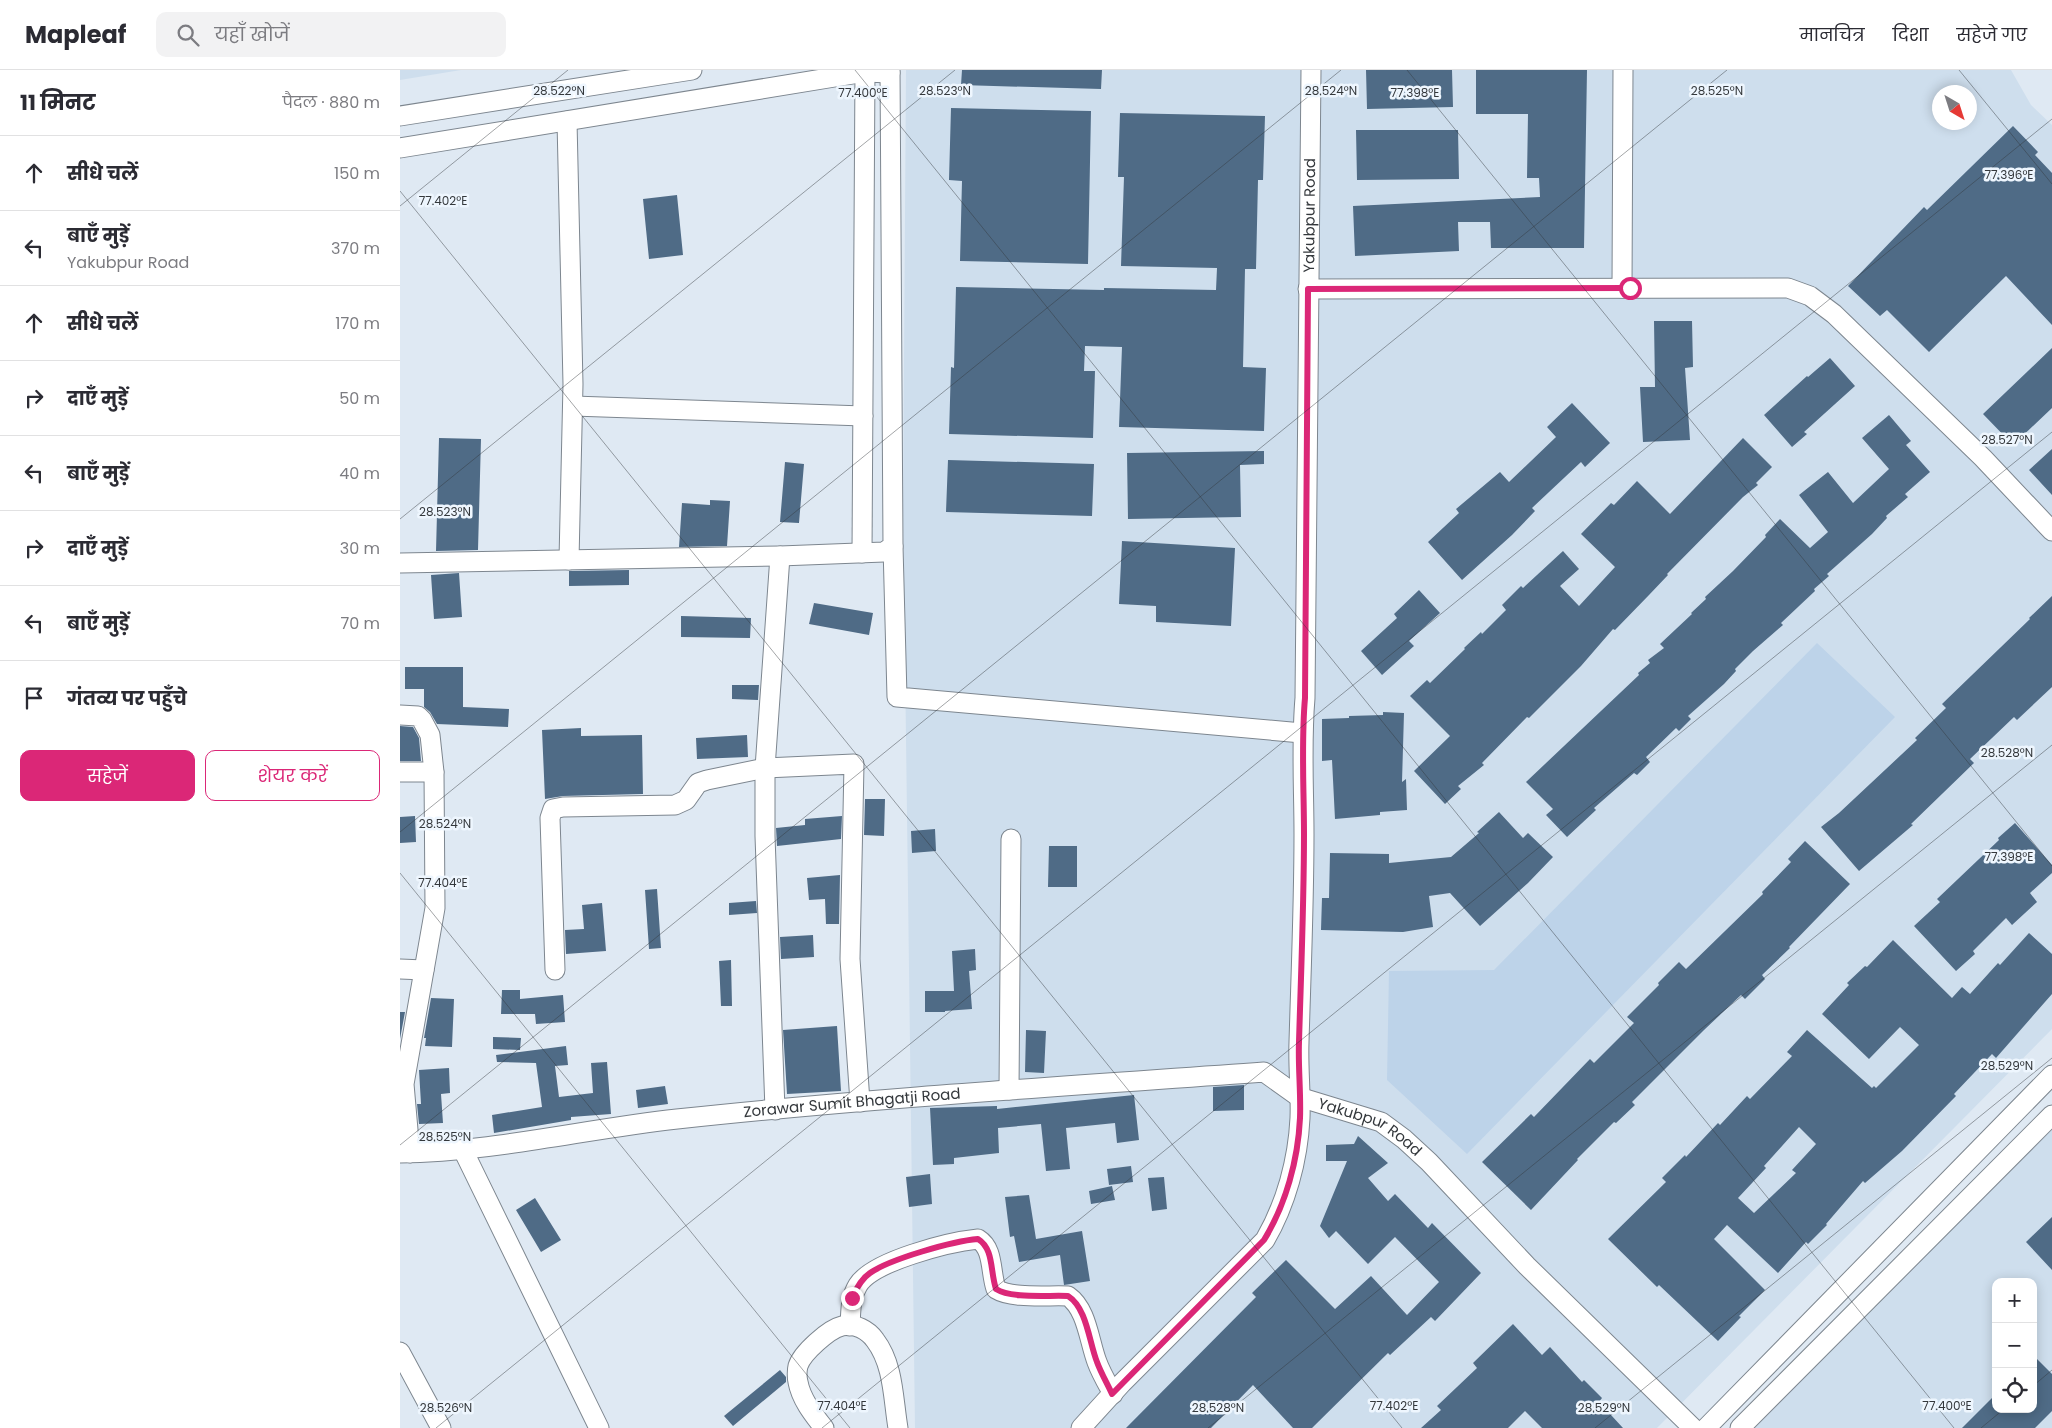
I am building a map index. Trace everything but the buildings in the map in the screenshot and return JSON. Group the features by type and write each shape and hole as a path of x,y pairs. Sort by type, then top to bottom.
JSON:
{"street":[{"path":"400,116 692,70"},
{"name":"Yakubpur Road","path":"1311,70 1305,698 1302,733 1304,832 1299,1097 1381,1122 1404,1138 1430,1162 1527,1266 1693,1428"},
{"path":"1622,288 1623,70"},
{"path":"862,553 865,71"},
{"path":"400,148 865,71 890,71 893,546 897,697 1302,733"},
{"path":"567,120 573,406 570,560"},
{"path":"1308,289 1788,288 1810,296 1834,314 1983,458 2052,531"},
{"path":"573,406 863,416"},
{"path":"400,563 780,556 884,552 893,546"},
{"path":"775,1110 765,836 765,768 780,556"},
{"path":"400,715 418,716 422,720 430,735 434,772 435,908 404,1084 405,1153"},
{"path":"555,970 550,818 553,809 563,807 675,805 686,800 698,783 707,780 765,768 854,764 850,959 860,1102"},
{"path":"400,772 434,772"},
{"path":"1009,1090 1011,839"},
{"path":"400,969 424,970"},
{"name":"Zorawar Sumit Bhagatji Road","path":"405,1153 441,1153 676,1119 1009,1090 1264,1072 1299,1097"},
{"path":"1706,1428 2052,1075"},
{"path":"1081,1428 1112,1394 1264,1240 1277,1220 1284,1199 1295,1154 1300,1117 1299,1097"},
{"path":"1740,1428 2052,1115"},
{"path":"463,1150 599,1428"},
{"path":"850,1326 852,1298 859,1284 869,1273 900,1258 978,1239 985,1244 989,1254 996,1289 1002,1292 1019,1294 1068,1296 1074,1300 1081,1311 1097,1363 1112,1394"},
{"path":"824,1428 807,1406 798,1381 798,1366 811,1347 828,1333 842,1326 860,1326 875,1339 887,1361 898,1428"},
{"path":"400,1352 439,1427"}],"shaded area":[{"path":"400,70 461,70 400,80"},
{"path":"906,70 2011,70 2031,105 2052,125 2052,1029 1657,1428 915,1428 903,508"},
{"path":"1817,643 1895,717 1467,1154 1387,1080 1389,971 1494,970"},
{"path":"2052,1125 2052,1428 1751,1428"}],"route":[{"path":"852,1298 859,1284 869,1273 900,1258 978,1239 985,1244 989,1254 996,1289 1002,1292 1019,1294 1068,1296 1074,1300 1081,1311 1097,1363 1112,1394 1264,1240 1277,1220 1284,1199 1295,1154 1300,1117 1298,1054 1304,832 1302,733 1305,698 1308,289 1630,288"}]}
